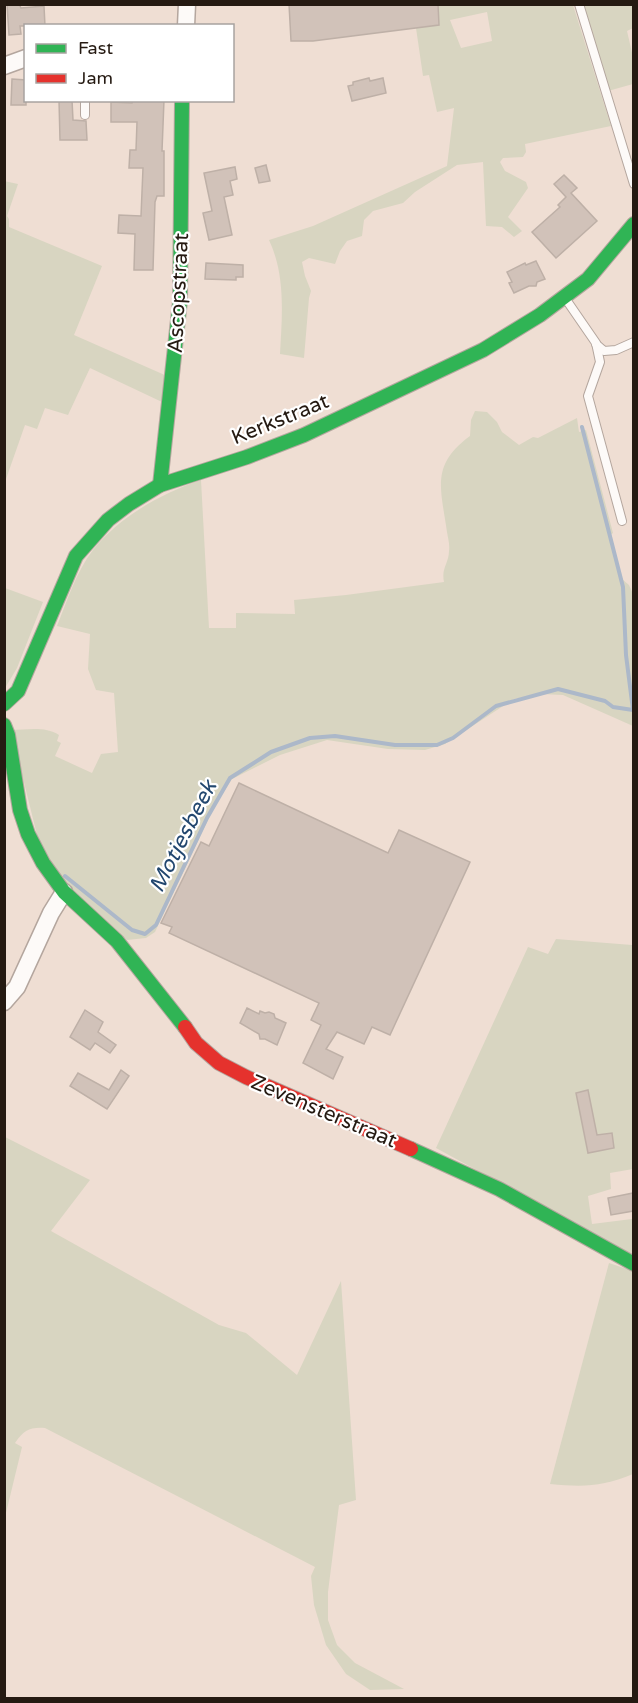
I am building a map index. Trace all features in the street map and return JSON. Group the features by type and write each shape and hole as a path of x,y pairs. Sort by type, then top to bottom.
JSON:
{"street":[{"path":"186,24 187,4"},
{"path":"4,66 24,59"},
{"name":"Ascopstraat","path":"160,485 178,329 182,219 182,102"},
{"name":"Kerkstraat","path":"4,704 18,691 76,556 108,520 160,485 247,457 304,435 483,350 540,315 588,279 633,224"},
{"name":"Zevensterstraat","path":"4,725 20,810 28,834 43,863 64,892 117,941 175,1012 196,1043 219,1063 499,1189 633,1264"},
{"path":"5,1003 17,987 51,913 64,892"}],"lane":[{"path":"579,4 633,184"},
{"path":"85,102 85,115"},
{"path":"565,297 596,343 604,351 616,350 633,342"},
{"path":"596,343 600,362 588,396 622,521"}],"shaded area":[{"path":"438,5 573,5 611,126 525,144 526,152 523,157 503,158 500,162 505,171 526,182 528,188 508,217 522,231 514,237 502,227 486,226 483,162 457,165 415,192 403,203 373,211 364,220 362,236 347,241 335,264 309,258 302,262 311,291 304,358 280,354 282,311 280,282 269,240 313,226 447,166 454,108 437,112 429,75 423,76 416,28","holes":["487,12 492,41 461,48 450,20"]},
{"path":"582,5 633,5 633,28 627,31 633,57 633,84 608,91"},
{"path":"4,181 18,184 7,216 9,227 102,266 74,335 167,376 162,402 90,368 68,415 45,408 37,429 25,425 6,479"},
{"path":"475,411 487,412 497,422 502,432 519,445 577,418 579,432 586,430 613,533 609,536 622,579 629,585 633,594 633,726 563,695 541,694 514,699 445,744 425,750 388,749 327,740 280,755 232,779 215,805 155,932 146,938 127,940 66,884 41,851 11,730 42,729 54,732 59,735 57,741 61,743 55,756 92,773 101,754 118,752 114,693 96,690 88,669 90,634 57,626 72,587 87,559 104,538 128,517 157,499 201,480 209,628 236,628 236,613 295,614 294,600 444,582 449,546 442,503 441,479 449,457 470,436 471,420"},
{"path":"5,588 43,602 17,668 5,688"},
{"path":"556,939 632,945 633,942 633,1169 610,1173 611,1189 588,1196 592,1224 632,1219 633,1255 436,1148 528,947 548,954"},
{"path":"5,1137 90,1180 51,1231 219,1325 246,1333 297,1375 341,1281 356,1500 339,1505 328,1592 328,1620 337,1645 355,1663 404,1689 370,1690 346,1674 326,1645 314,1605 311,1576 315,1567 45,1428 28,1430 15,1443 22,1447 5,1517"},
{"path":"609,1263 633,1271 633,1474 592,1485 550,1484"}],"building":[{"path":"7,4 19,4 21,8 44,6 45,24 24,24 20,26 21,34 9,35"},
{"path":"289,4 438,4 439,25 313,41 291,41"},
{"path":"369,78 370,81 383,78 386,93 352,101 348,86 353,85 353,82"},
{"path":"12,79 24,80 26,105 11,105"},
{"path":"59,102 72,102 73,120 86,121 87,140 60,140"},
{"path":"111,102 164,102 162,151 164,151 164,196 157,196 155,202 153,270 134,270 135,234 118,233 119,215 141,216 143,168 129,168 130,150 136,150 137,122 111,122"},
{"path":"266,165 270,181 259,183 255,168"},
{"path":"235,167 237,179 230,181 233,195 224,197 232,235 209,240 203,213 212,211 204,173"},
{"path":"564,175 577,188 571,193 597,221 556,258 532,232 560,207 558,205 566,197 554,184"},
{"path":"536,261 545,279 537,282 536,286 529,286 514,293 507,272 525,263 526,265"},
{"path":"206,263 243,265 243,277 236,277 236,280 205,279"},
{"path":"239,783 388,853 399,830 470,862 390,1035 372,1027 364,1044 337,1032 326,1049 343,1057 333,1079 303,1063 321,1025 311,1020 319,1003 169,933 172,927 161,923 201,842 209,846"},
{"path":"247,1008 259,1014 260,1011 269,1012 286,1023 277,1045 260,1039 259,1034 240,1023"},
{"path":"85,1010 103,1022 98,1032 116,1045 110,1053 95,1043 90,1050 70,1037"},
{"path":"121,1070 129,1076 107,1109 70,1086 78,1073 109,1090"},
{"path":"588,1090 597,1135 612,1133 614,1148 588,1153 576,1093"},
{"path":"633,1193 633,1211 611,1215 608,1198"}],"waterway":[{"name":"Motjesbeek","path":"65,876 132,930 145,934 156,925 207,818 230,778 271,752 310,738 335,736 395,745 437,745 453,738 496,706 558,689 605,701 613,707 633,710 626,655 623,587 582,427"}],"traffic: fast":[{"path":"160,485 180,301 182,102"},
{"path":"4,704 18,691 76,556 108,520 160,485 247,457 304,435 483,350 540,315 588,279 634,224"},
{"path":"4,725 8,735 20,810 28,834 43,863 64,892 117,941 185,1027"},
{"path":"411,1149 499,1189 634,1264"}],"traffic: jam":[{"path":"185,1027 196,1043 219,1063 411,1149"}]}
